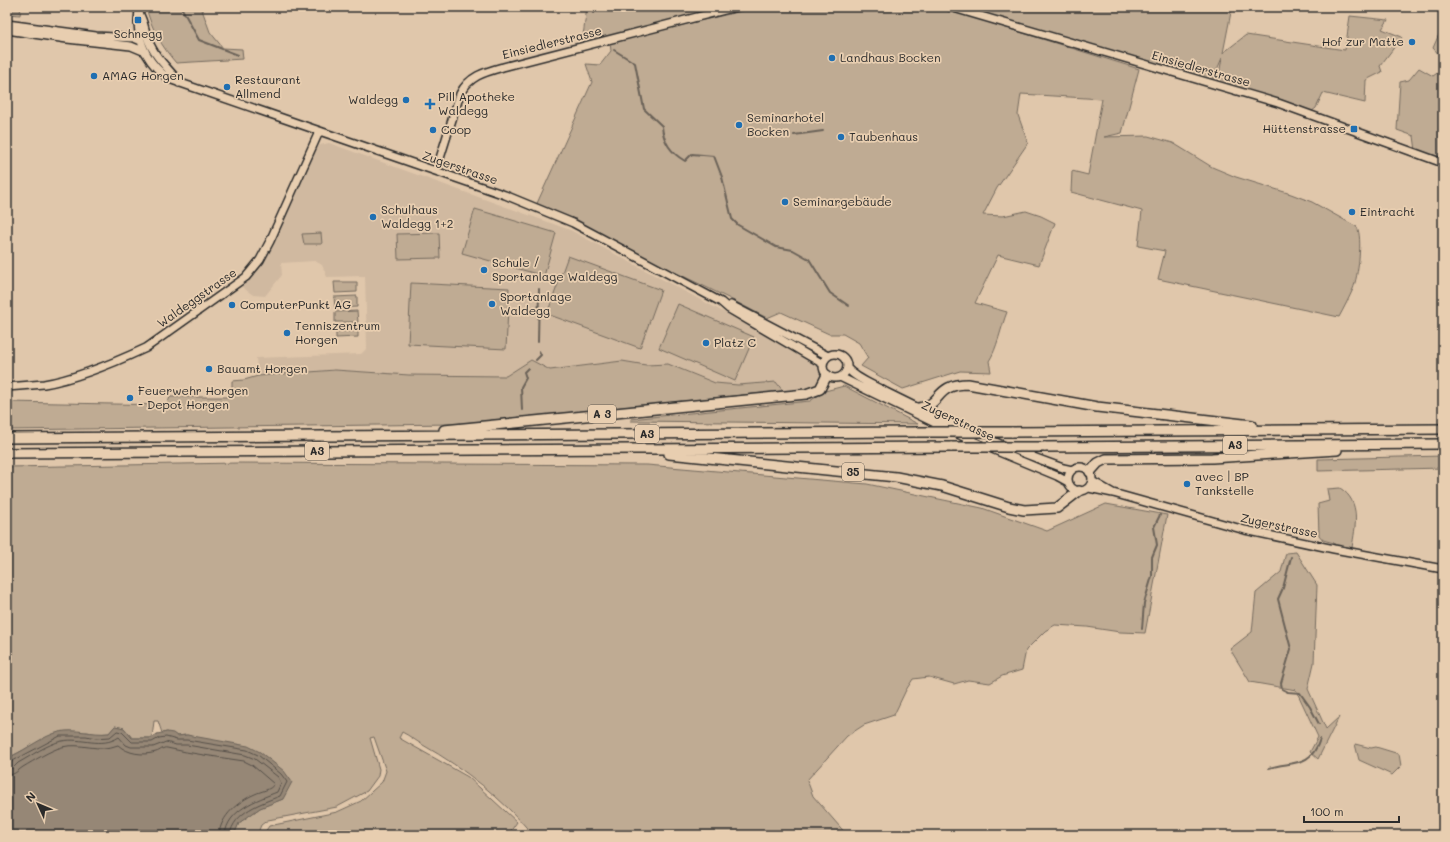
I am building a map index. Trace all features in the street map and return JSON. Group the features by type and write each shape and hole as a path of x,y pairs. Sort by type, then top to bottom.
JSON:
{"highway":[{"name":"A 3","path":"377,436 806,394 820,389 827,375"},
{"path":"919,408 930,405 941,392 950,386 968,384 1130,412 1301,430"},
{"name":"A3","path":"7,438 1443,429"},
{"path":"1090,480 1098,463 1106,459 1212,458 1426,444"},
{"name":"A3","path":"7,453 1443,444"},
{"name":"35","path":"618,450 891,476 942,486 1009,508 1024,510 1046,510 1057,508 1078,491"}],"main road":[{"name":"Einsiedlerstrasse","path":"436,171 460,94 464,86 473,78 503,67 736,7"},
{"name":"Einsiedlerstrasse","path":"950,7 1278,103 1340,124 1443,163"},
{"name":"Zugerstrasse","path":"139,10 144,23 143,51 157,70 169,80 505,195 572,223 721,302 731,305 828,356 835,354 842,356 847,361 847,368 860,378 919,408 1029,456 1072,470 1084,467 1090,480 1113,493 1245,530 1334,549 1443,569"},
{"path":"7,24 44,32 131,46 143,51"},
{"path":"7,30 134,38 144,40"},
{"name":"Zugerstrasse","path":"144,40 179,83"},
{"path":"131,46 144,40"},
{"name":"Waldeggstrasse","path":"7,387 45,384 64,379 146,348 246,277 260,260 270,241 319,132"},
{"name":"Zugerstrasse","path":"721,302 729,309 823,364"},
{"path":"827,375 823,364 828,356"},
{"path":"840,377 847,368"},
{"name":"Zugerstrasse","path":"827,375 832,377 840,377 968,439 1057,476 1068,482 1072,488 1078,491 1090,480"},
{"path":"1068,482 1068,475 1072,470"}],"shaded area":[{"path":"7,7 21,7 20,15 7,14"},
{"path":"146,7 201,7 210,32 223,48 242,49 243,59 176,63 158,37"},
{"path":"587,7 735,7 603,41 599,33 583,36"},
{"path":"759,7 939,7 1139,69 1122,133 1104,137 1148,136 1173,143 1212,167 1236,177 1312,202 1357,227 1360,240 1358,267 1355,283 1345,307 1339,317 1158,279 1165,251 1138,246 1142,211 1071,192 1072,171 1088,175 1102,99 1021,94 1018,115 1028,143 997,188 983,215 1003,216 1026,211 1055,223 1039,265 998,255 975,303 1007,312 997,344 989,361 991,372 960,371 903,389 861,366 868,358 859,343 843,334 829,334 781,312 767,318 681,275 534,210 592,82 586,64 600,65 611,51 610,42"},
{"path":"950,7 1232,7 1223,53 1246,35 1345,50 1350,16 1388,20 1382,29 1402,37 1380,66 1382,72 1366,80 1365,103 1323,93 1316,108 1311,112 1221,83 1218,80 1222,58 1212,81"},
{"path":"1443,25 1443,59 1433,48"},
{"path":"1419,68 1433,76 1443,69 1443,160 1416,151 1414,136 1397,130 1400,82 1409,80"},
{"name":"Schule / Sportanlage Waldegg","path":"329,143 570,230 813,360 820,371 821,379 813,388 783,391 776,382 738,385 715,383 668,364 646,365 622,361 550,370 531,360 506,376 409,375 335,370 258,376 256,358 361,354 367,348 365,276 327,277 322,265 315,261 281,263 282,275 265,296 253,295 242,287 268,252 315,150 320,145"},
{"path":"475,209 556,233 544,276 462,253"},
{"path":"321,233 322,244 304,244 302,234"},
{"path":"439,233 440,258 398,259 397,234"},
{"path":"568,256 661,290 640,348 547,314"},
{"path":"334,282 357,282 357,292 335,293"},
{"path":"411,283 509,288 506,349 408,344"},
{"path":"357,296 357,307 335,308 334,297"},
{"name":"Platz C","path":"678,304 754,337 735,381 659,348"},
{"path":"357,311 358,322 335,322 335,312"},
{"path":"358,326 358,337 336,338 336,327"},
{"path":"531,360 550,370 622,361 646,365 668,364 715,383 738,385 776,382 783,391 453,424 7,430 7,402 167,405 170,397 232,397 232,381 244,380 258,376 335,370 409,375 506,376"},
{"path":"844,386 918,424 631,421 631,419 810,401 825,391"},
{"path":"1443,456 1443,468 1318,471 1318,459"},
{"path":"237,463 647,465 867,484 982,508 1047,531 1106,504 1167,515 1145,633 1120,632 1087,627 1055,625 1045,631 1026,650 1022,670 1002,676 990,683 968,680 954,684 929,677 913,679 894,715 864,725 847,736 807,780 813,796 847,835 533,835 509,809 482,785 439,754 402,732 399,738 468,777 517,822 508,835 263,835 269,826 337,812 361,801 382,782 386,771 374,737 370,738 379,769 378,776 367,791 337,807 268,820 261,825 257,835 234,835 239,823 260,808 283,799 210,741 187,735 177,736 167,732 162,733 158,721 154,721 152,738 132,738 124,728 115,726 109,733 96,734 87,732 44,739 12,756 7,762 7,467"},
{"path":"1340,488 1352,500 1354,507 1355,523 1352,548 1334,545 1334,543 1323,540 1319,535 1318,504 1329,501 1327,489"},
{"path":"1296,552 1317,585 1314,663 1308,689 1326,729 1339,717 1318,759 1310,752 1318,737 1296,690 1250,682 1230,649 1252,632 1256,593 1281,572 1286,553"},
{"path":"1355,744 1371,748 1376,747 1399,754 1401,766 1392,775 1359,760"}],"water":[{"path":"115,726 124,728 132,738 152,738 157,734 167,732 173,733 177,736 187,735 248,746 260,752 284,771 292,782 283,799 260,808 239,823 234,835 7,835 7,762 12,756 47,736 59,732 71,731 109,733"}],"waterway":[{"path":"181,7 199,40 238,55"},
{"path":"594,13 595,7"},
{"path":"614,50 635,63 644,109 662,126 664,137 672,151 685,161 692,154 714,156 722,177 732,219 738,225 776,247 793,250 809,259 830,293 849,306"},
{"path":"794,135 823,131"},
{"path":"538,342 539,289"},
{"path":"536,360 541,355 539,351"},
{"path":"522,410 521,387 526,378 524,372 528,368"},
{"path":"1142,629 1144,603 1152,576 1152,557 1157,545 1154,527 1160,515"},
{"path":"1291,557 1283,588 1278,599 1291,649 1281,683 1282,689 1288,692 1300,693 1310,707 1319,724"},
{"path":"1269,768 1300,762 1306,759 1316,748 1320,739"}],"place":[{"name":"Schnegg","path":"138,20"},
{"name":"Hof zur Matte","path":"1412,42"},
{"name":"Landhaus Bocken","path":"832,58"},
{"name":"AMAG Horgen","path":"94,76"},
{"name":"Restaurant Allmend","path":"227,87"},
{"name":"Waldegg","path":"406,100"},
{"name":"Pill Apotheke Waldegg","path":"430,104"},
{"name":"Seminarhotel Bocken","path":"739,125"},
{"name":"Hüttenstrasse","path":"1354,129"},
{"name":"Coop","path":"433,130"},
{"name":"Taubenhaus","path":"841,137"},
{"name":"Seminargebäude","path":"785,202"},
{"name":"Eintracht","path":"1352,212"},
{"name":"Schulhaus Waldegg 1+2","path":"373,217"},
{"name":"Schule / Sportanlage Waldegg","path":"484,270"},
{"name":"Sportanlage Waldegg","path":"492,304"},
{"name":"ComputerPunkt AG","path":"232,305"},
{"name":"Tenniszentrum Horgen","path":"287,333"},
{"name":"Platz C","path":"706,343"},
{"name":"Bauamt Horgen","path":"209,369"},
{"name":"Feuerwehr Horgen - Depot Horgen","path":"130,398"},
{"name":"avec | BP Tankstelle","path":"1187,484"}]}
